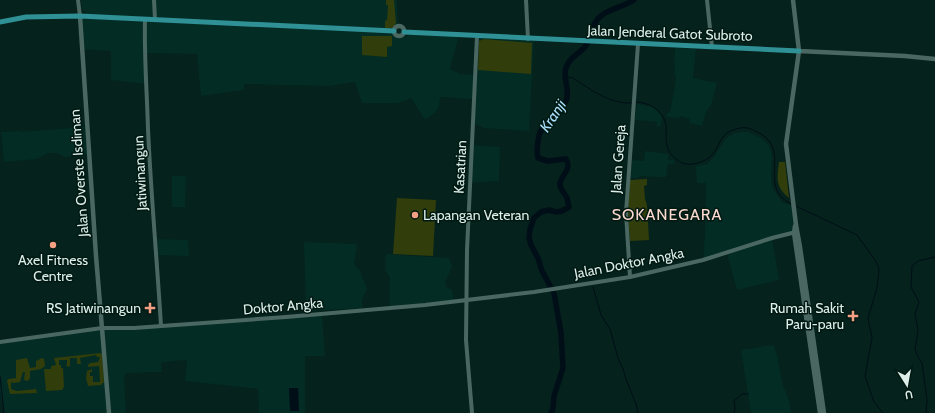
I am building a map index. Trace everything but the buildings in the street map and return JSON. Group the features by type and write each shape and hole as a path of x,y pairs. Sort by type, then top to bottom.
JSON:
{"main road":[{"path":"793,0 799,51 787,139 796,233 818,388 820,413"},
{"path":"0,22 26,17 80,16 394,31 395,35 398,36 402,36 404,32"},
{"name":"Jalan Overste Isdiman","path":"80,16 91,186 109,413"},
{"name":"Jalan Jenderal Gatot Subroto","path":"404,32 905,56 935,59"},
{"path":"818,388 824,413"}],"street":[{"path":"78,0 80,16"},
{"path":"154,0 155,20"},
{"path":"526,0 528,39"},
{"path":"707,0 712,47"},
{"name":"Jatiwinangun","path":"145,19 145,82 161,326"},
{"name":"Kasatrian","path":"472,413 467,359 466,300 477,36"},
{"name":"Jalan Gereja","path":"630,277 626,213 638,44"},
{"name":"Jalan Doktor Angka","path":"466,300 534,292 630,277 703,260 772,238 796,233"},
{"name":"Doktor Angka","path":"0,342 102,328 161,326 286,317 466,300"}],"shaded area":[{"path":"81,0 153,0 152,18 155,20 154,0 397,0 398,26 394,29 395,35 398,36 403,34 406,37 412,33 459,35 450,69 460,74 475,75 477,36 534,39 529,131 484,128 473,123 474,99 440,97 439,107 435,113 426,119 423,117 411,98 398,103 362,103 355,82 330,86 244,84 244,90 201,96 197,54 144,53 145,84 111,80 111,51 80,49 79,18 145,21 87,14 82,9"},
{"path":"675,48 696,49 693,78 717,83 711,105 706,112 702,126 689,123 690,119 680,116 679,118 666,117 667,113 670,112 675,86"},
{"path":"637,104 653,107 662,116 661,126 657,127 657,122 635,120"},
{"path":"84,127 87,154 65,157 57,153 48,153 37,159 4,162 1,132 21,132"},
{"path":"748,132 761,138 769,145 772,157 771,176 773,189 782,202 793,206 795,221 793,232 772,238 779,280 737,290 727,253 703,260 706,183 697,183 696,166 707,164 714,157 726,138 735,133"},
{"path":"472,145 500,147 499,181 470,183"},
{"path":"645,151 668,154 668,160 674,160 674,164 668,164 666,177 640,176 638,178 630,178 632,160 644,161"},
{"path":"172,176 186,176 185,207 172,207"},
{"path":"157,239 188,240 189,256 158,255"},
{"path":"304,242 357,244 354,264 360,271 367,289 362,300 362,308 306,311"},
{"path":"386,254 449,258 452,267 445,282 446,287 452,290 454,302 390,308 390,278 385,270"},
{"path":"322,314 325,356 305,356 305,413 259,413 258,389 185,381 187,360 161,363 162,372 125,373 126,413 4,413 0,392 0,342 102,328"},
{"path":"771,345 774,346 777,355 783,386 789,400 791,413 751,413 741,350"},
{"path":"289,388 298,388 299,411 290,411"}],"green space":[{"path":"386,0 394,0 396,23 393,28 385,29 388,5 386,5"},
{"path":"362,36 392,36 392,46 387,47 387,57 362,55"},
{"path":"484,39 532,43 531,74 478,70 479,41"},
{"path":"779,162 785,162 789,198 784,194 779,186"},
{"path":"647,179 647,185 644,186 647,205 649,240 630,241 628,213 630,180"},
{"name":"Lapangan Veteran","path":"397,198 436,200 433,256 393,254"},
{"path":"102,354 104,382 101,385 88,386 86,378 87,371 92,369 90,376 93,376 93,382 100,382 99,366 88,367 90,363 98,362 100,357 97,357 96,355 80,358 81,364 77,364 77,358 70,358 70,366 68,367 66,365 67,360 59,360 59,365 63,368 64,387 62,390 46,391 44,369 51,369 51,366 56,365 54,358"},
{"path":"27,358 30,368 36,367 36,361 42,358 44,359 45,366 41,369 30,371 30,378 28,381 24,380 25,372 23,372 20,382 11,382 11,389 17,391 36,389 37,393 10,394 7,381 8,379 16,378 16,360"}],"waterway":[{"name":"Kranji","path":"551,413 553,409 554,396 563,368 561,333 554,293 542,271 529,238 530,229 534,218 541,212 549,210 556,212 562,211 569,207 567,198 560,185 568,163 566,159 548,161 538,158 538,139 542,129 566,101 568,93 565,72 567,65 571,59 586,45 598,18 634,0"},
{"path":"565,73 568,77 573,78 608,99 624,103 632,103"},
{"path":"635,102 645,103 659,111 666,125 667,147 672,155 684,163 695,164 710,157 723,137 730,131 748,128 761,134 770,141 774,150 774,179 776,188 781,197 791,204"},
{"path":"796,206 857,235 878,266 877,288 868,318 872,338 865,376 874,402 883,413"},
{"path":"926,413 927,400 922,363 915,349 918,330 915,314 919,302 911,287 912,266 918,261 935,257"},
{"path":"593,287 601,315 610,329 618,358 638,413"},
{"path":"0,376 4,413"},
{"path":"734,413 734,401 742,394 748,394"}],"place":[{"name":"Lapangan Veteran","path":"415,215"},
{"name":"Axel Fitness Centre","path":"53,245"},
{"name":"RS Jatiwinangun","path":"150,308"},
{"name":"Rumah Sakit Paru-paru","path":"853,316"}],"district":[{"name":"SOKANEGARA","path":"667,214"}]}
